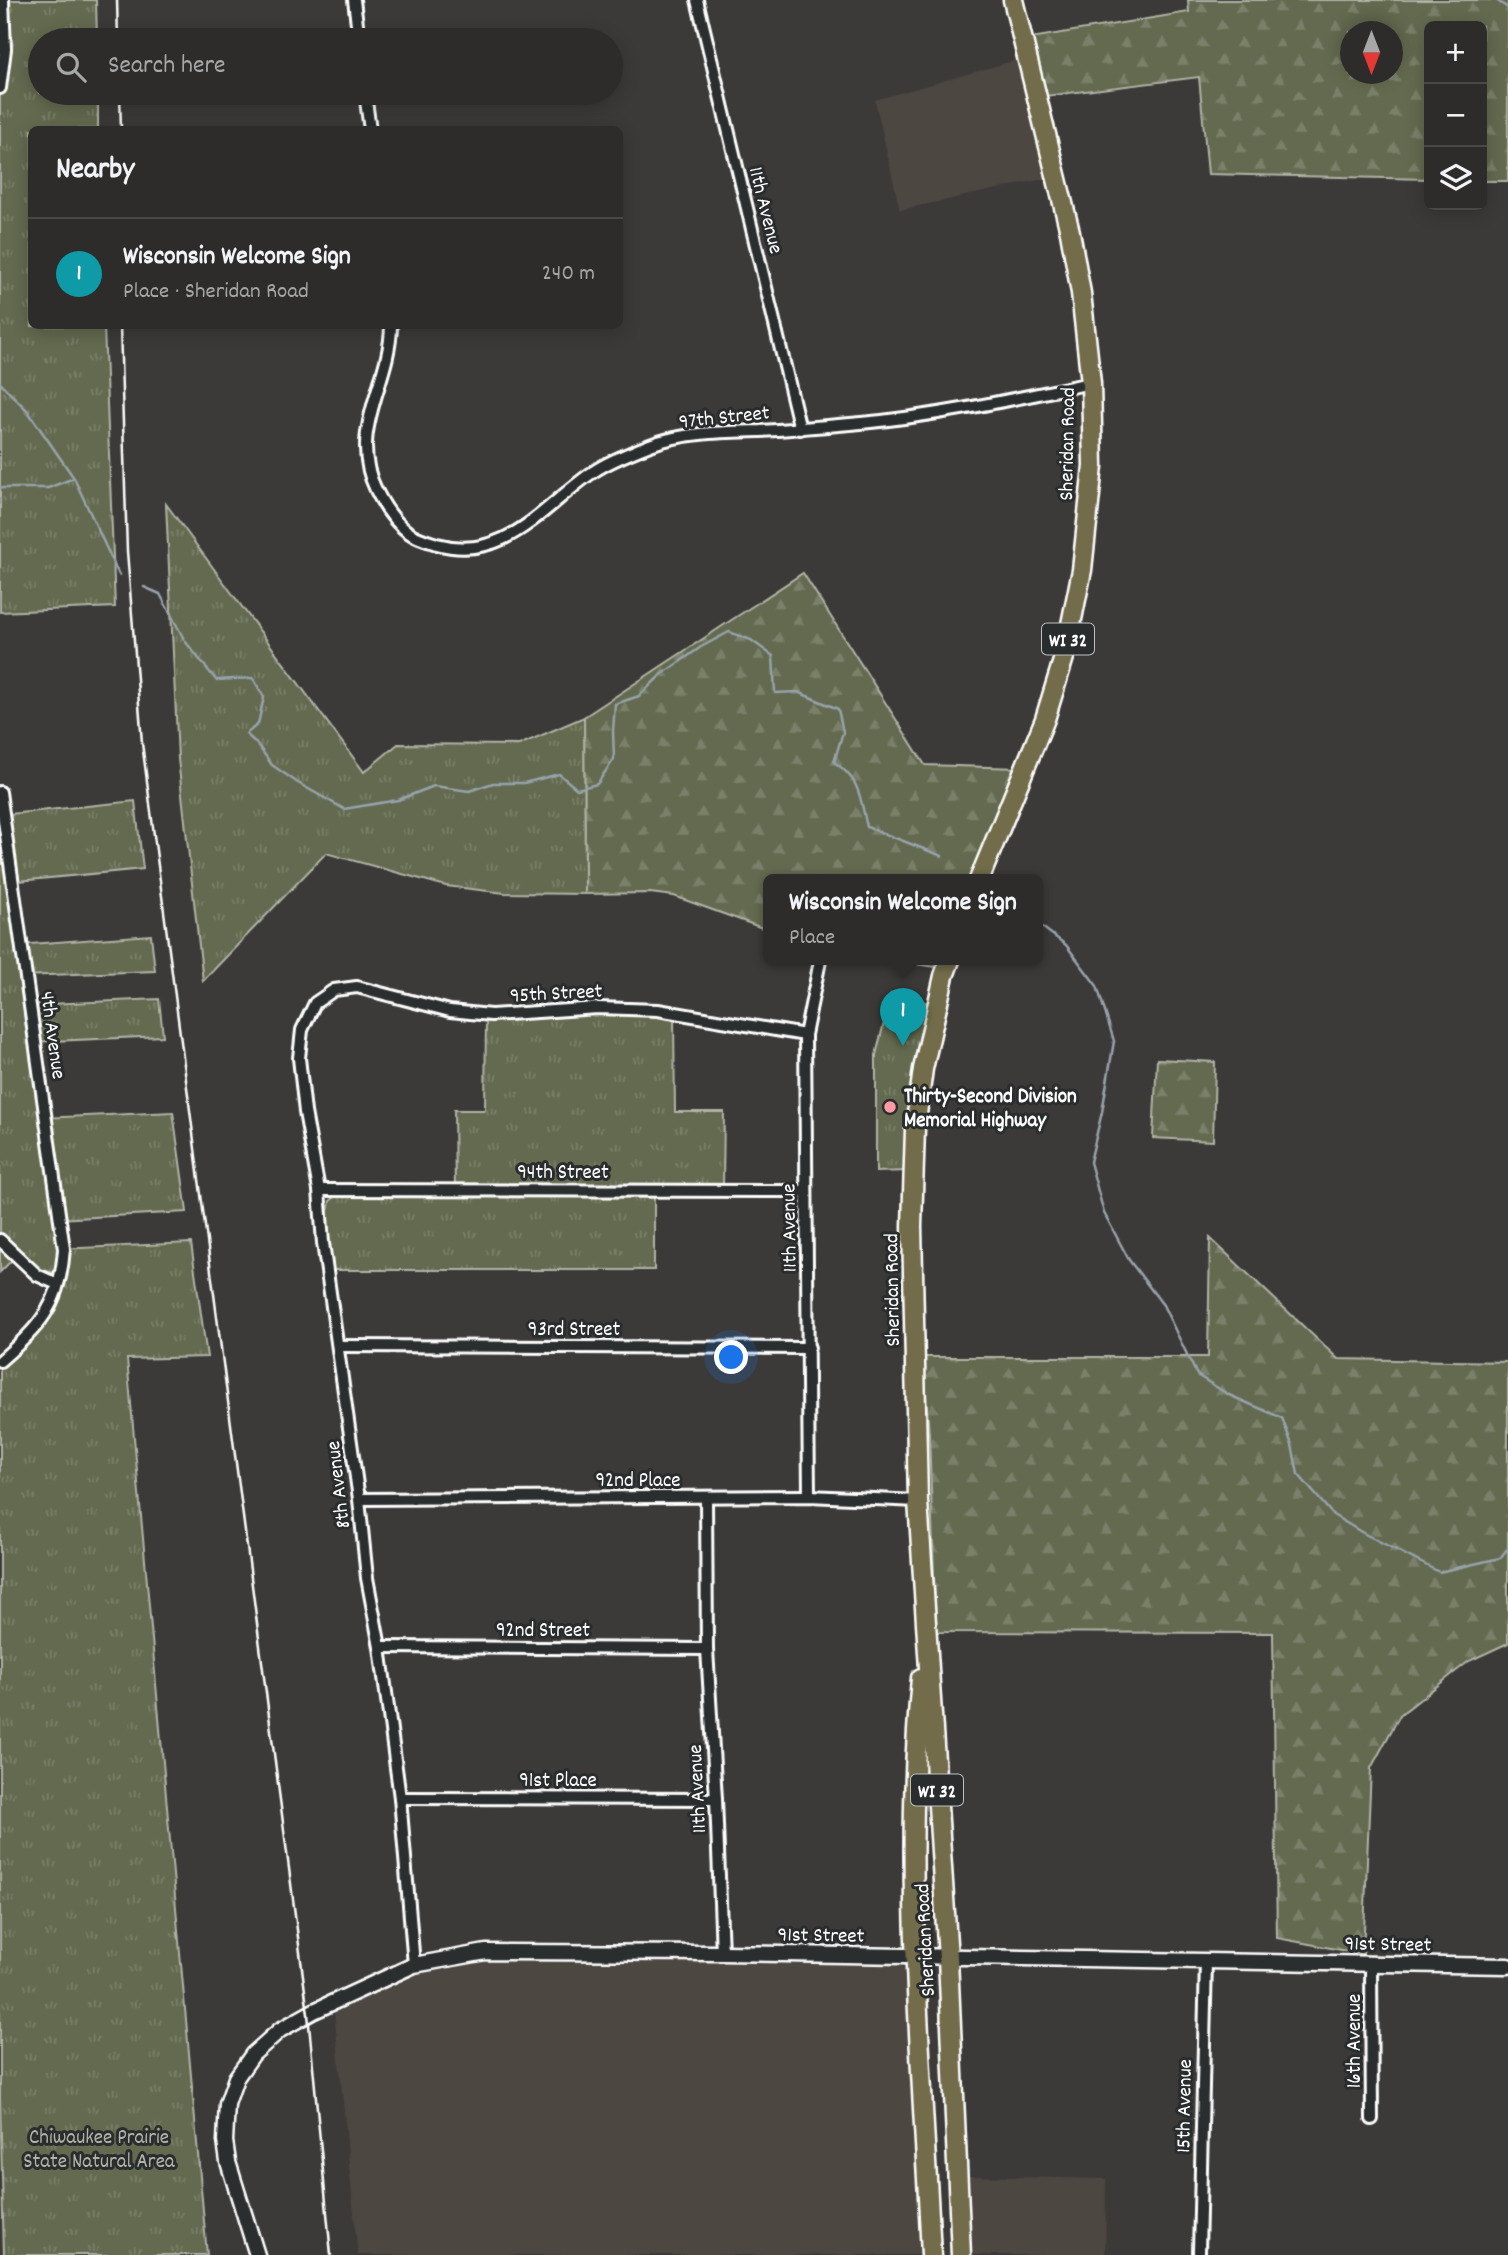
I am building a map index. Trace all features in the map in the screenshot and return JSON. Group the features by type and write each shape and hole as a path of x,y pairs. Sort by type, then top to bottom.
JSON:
{"main road":[{"name":"Sheridan Road","path":"981,874 1045,719 1065,654 1082,570 1093,466 1091,383 1081,293 1070,232 1013,0"},
{"name":"Sheridan Road","path":"948,965 923,1069 915,1129 912,1226 918,1501 948,1958 961,2255"},
{"name":"Sheridan Road","path":"926,1623 914,1755 916,1957 931,2255"}],"street":[{"path":"0,88 5,49 3,0"},
{"path":"354,0 358,28"},
{"name":"11th Avenue","path":"696,0 800,429"},
{"path":"367,105 369,126"},
{"name":"97th Street","path":"390,329 378,388 366,425 365,453 370,477 395,521 410,534 450,548 476,547 502,541 538,517 594,472 652,444 705,433 800,429 920,417 1091,383"},
{"name":"4th Avenue","path":"0,792 62,1228 63,1262 57,1284"},
{"name":"11th Avenue","path":"809,1496 805,1035 819,965"},
{"name":"95th Street","path":"315,1003 334,990 358,987 450,1011 491,1015 598,1008 658,1010 805,1035"},
{"name":"8th Avenue","path":"315,1003 302,1030 299,1058 305,1112 319,1190 323,1243 339,1346 367,1578 380,1647 400,1798 414,1965"},
{"name":"94th Street","path":"319,1190 806,1191"},
{"path":"0,1240 37,1275 57,1284 43,1320 33,1333 0,1362"},
{"name":"93rd Street","path":"339,1346 808,1348"},
{"name":"92nd Place","path":"359,1499 809,1496 918,1501"},
{"name":"11th Avenue","path":"706,1498 707,1648 722,1953"},
{"name":"92nd Street","path":"380,1647 707,1648"},
{"name":"91st Place","path":"400,1798 716,1799"},
{"name":"91st Street","path":"257,2255 228,2162 225,2141 228,2104 236,2078 253,2054 280,2030 414,1965 486,1952 722,1953 1508,1966"},
{"name":"15th Avenue","path":"1199,2252 1206,1961"},
{"name":"16th Avenue","path":"1371,1964 1372,2119"}],"shaded area":[{"path":"1024,58 1052,177 900,210 875,100"},
{"path":"543,1956 902,1965 908,1975 910,1992 921,2255 358,2255 334,2009 425,1971 488,1959"},
{"path":"967,2176 1106,2179 1105,2255 971,2255"}],"green space":[{"path":"0,0 96,0 97,28 28,28 28,105 98,105 98,126 28,126 28,329 104,329 115,607 0,612"},
{"path":"1188,0 1508,0 1508,181 1487,181 1487,21 1424,21 1424,179 1208,174 1199,77 1045,96 1031,38 1189,12"},
{"path":"166,504 364,772 398,744 519,745 584,717 585,894 505,893 446,886 326,853 203,981 178,759"},
{"path":"803,573 925,765 1019,768 973,874 763,874 763,928 674,896 650,893 585,894 584,717"},
{"name":"Chiwaukee Prairie State Natural Area","path":"135,801 143,869 8,882 17,945 151,935 155,971 22,976 26,1005 159,999 163,1036 31,1042 42,1118 173,1112 187,1212 57,1219 59,1249 191,1243 207,1357 127,1359 207,2255 4,2255 0,2097 0,1365 41,1327 65,1276 33,1267 18,1254 0,1272 0,815"},
{"path":"922,965 943,965 942,968"},
{"path":"891,994 932,1004 908,1171 876,1172 876,1055"},
{"path":"613,1012 674,1017 675,1112 724,1112 723,1186 654,1186 654,1270 333,1270 326,1222 330,1201 338,1195 455,1194 454,1110 485,1110 486,1018"},
{"path":"1157,1059 1215,1062 1213,1141 1153,1138"},
{"path":"1210,1238 1338,1359 1508,1362 1508,1643 1469,1661 1400,1715 1371,1768 1363,1954 1277,1938 1273,1633 936,1632 929,1434 923,1357 1208,1357"}],"waterway":[{"path":"1496,0 1508,8"},
{"path":"0,383 27,410 74,478 119,575"},
{"path":"0,488 48,488 74,478"},
{"path":"144,587 160,594 185,641 216,680 253,678 264,697 258,724 246,734 272,765 344,809 398,800 434,786 469,791 493,783 524,783 559,774 577,789 597,784 614,759 615,704 639,696 661,675 701,647 729,632 751,640 773,656 775,693 798,692 838,709 843,732 834,762 850,776 858,790 867,827 942,856"},
{"path":"1043,928 1066,945 1097,986 1114,1041 1090,1162 1104,1213 1129,1260 1163,1305 1197,1375 1229,1395 1282,1418 1292,1445 1298,1474 1333,1515 1363,1533 1439,1572 1500,1558 1508,1548"}],"railway":[{"path":"117,0 118,28"},
{"path":"120,105 121,126"},
{"path":"120,329 127,551 142,743 308,2014 331,2255"}],"place":[{"name":"Wisconsin Welcome Sign","path":"903,1046"},
{"name":"Thirty-Second Division Memorial Highway","path":"890,1107"}]}
